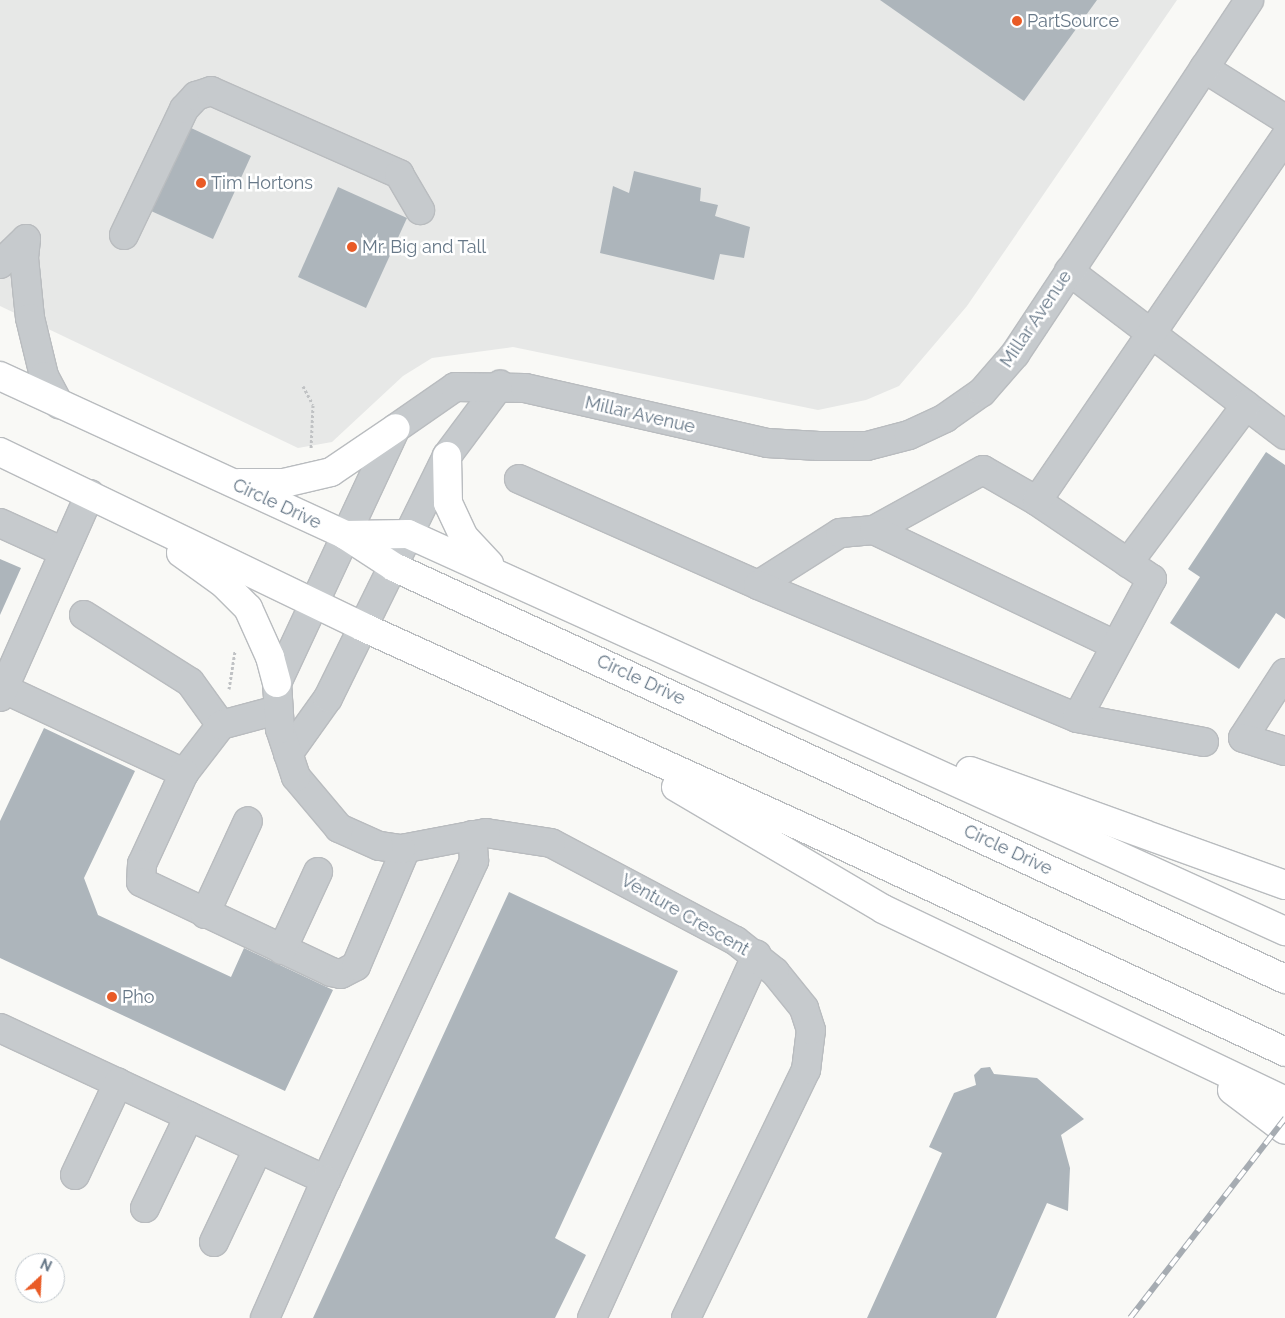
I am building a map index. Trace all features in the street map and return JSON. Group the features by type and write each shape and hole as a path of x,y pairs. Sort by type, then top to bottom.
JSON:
{"highway":[{"name":"Circle Drive","path":"0,376 345,535 394,567 1285,978"},
{"path":"232,483 284,483 331,472 396,428"},
{"path":"0,452 116,506 363,628 846,847 1285,1052"},
{"path":"447,456 448,502 464,538 499,574"},
{"path":"116,506 224,584 248,608 270,657 277,683"},
{"path":"345,535 408,534 1285,931"},
{"path":"771,699 1285,885"},
{"path":"563,720 883,909 1285,1102"},
{"path":"1158,1041 1248,1100 1285,1130"}],"street":[{"name":"Millar Avenue","path":"313,603 396,428 454,387 500,385 766,443 867,446 909,435 946,418 982,392 1015,354 1068,271 1249,0"},
{"path":"1204,68 1285,119"},
{"path":"124,234 184,109 196,96 211,91 399,174 420,210"},
{"path":"1037,501 1285,138"},
{"path":"0,264 26,239 24,258 30,318 44,376 59,404"},
{"path":"1068,271 1285,435"},
{"path":"288,754 328,698 447,456 500,385"},
{"path":"1128,563 1246,405"},
{"path":"758,585 840,533 874,530 983,470 1037,501 1152,579 1077,718"},
{"path":"519,479 758,585 1077,718 1204,742"},
{"path":"90,494 2,693 184,773"},
{"path":"0,523 64,552"},
{"path":"874,530 1116,645"},
{"name":"Venture Crescent","path":"313,603 277,683 277,710 296,777 338,828 379,846 406,848 472,835 509,834 551,842 717,929 757,955 792,989 804,1008 811,1030 811,1049 806,1070 686,1318"},
{"path":"84,615 190,682 218,721"},
{"path":"1285,673 1243,738 1285,751"},
{"path":"277,710 218,721 184,773 139,873 147,887 331,972 350,972 356,966 406,848"},
{"path":"205,914 248,821"},
{"path":"265,1318 326,1180 474,861 472,835"},
{"path":"282,950 318,872"},
{"path":"592,1318 757,955"},
{"path":"0,1028 326,1180"},
{"path":"74,1175 118,1083"},
{"path":"146,1208 189,1116"},
{"path":"214,1242 258,1148"}],"path":[{"path":"303,386 313,405 310,452"},
{"path":"218,721 229,689 237,640"}],"shaded area":[{"path":"0,0 1177,0 967,306 899,386 866,400 818,410 513,347 432,358 403,376 332,442 298,448 0,306"}],"building":[{"path":"880,0 1097,0 1024,101"},
{"name":"Tim Hortons","path":"189,127 251,156 213,239 151,211"},
{"path":"634,171 701,188 700,201 718,205 715,216 750,227 744,258 720,254 714,280 600,253 613,186 629,193"},
{"name":"Mr. Big and Tall","path":"338,187 407,218 366,308 298,277"},
{"path":"1266,452 1285,465 1285,619 1276,613 1239,669 1170,623 1200,577 1188,569"},
{"path":"0,559 21,568 0,615"},
{"path":"44,728 135,771 84,878 98,915 231,977 244,948 333,990 285,1091 0,958 0,821"},
{"path":"509,892 678,971 555,1238 586,1255 555,1318 313,1318"},
{"path":"990,1067 994,1074 1037,1078 1084,1119 1061,1135 1070,1168 1068,1211 1047,1203 996,1318 867,1318 942,1153 929,1147 954,1093 976,1085 974,1075 981,1068"}],"railway":[{"path":"1130,1318 1285,1118"}],"place":[{"name":"PartSource","path":"1017,21"},
{"name":"Tim Hortons","path":"201,183"},
{"name":"Mr. Big and Tall","path":"352,247"},
{"name":"Pho","path":"112,997"}]}
